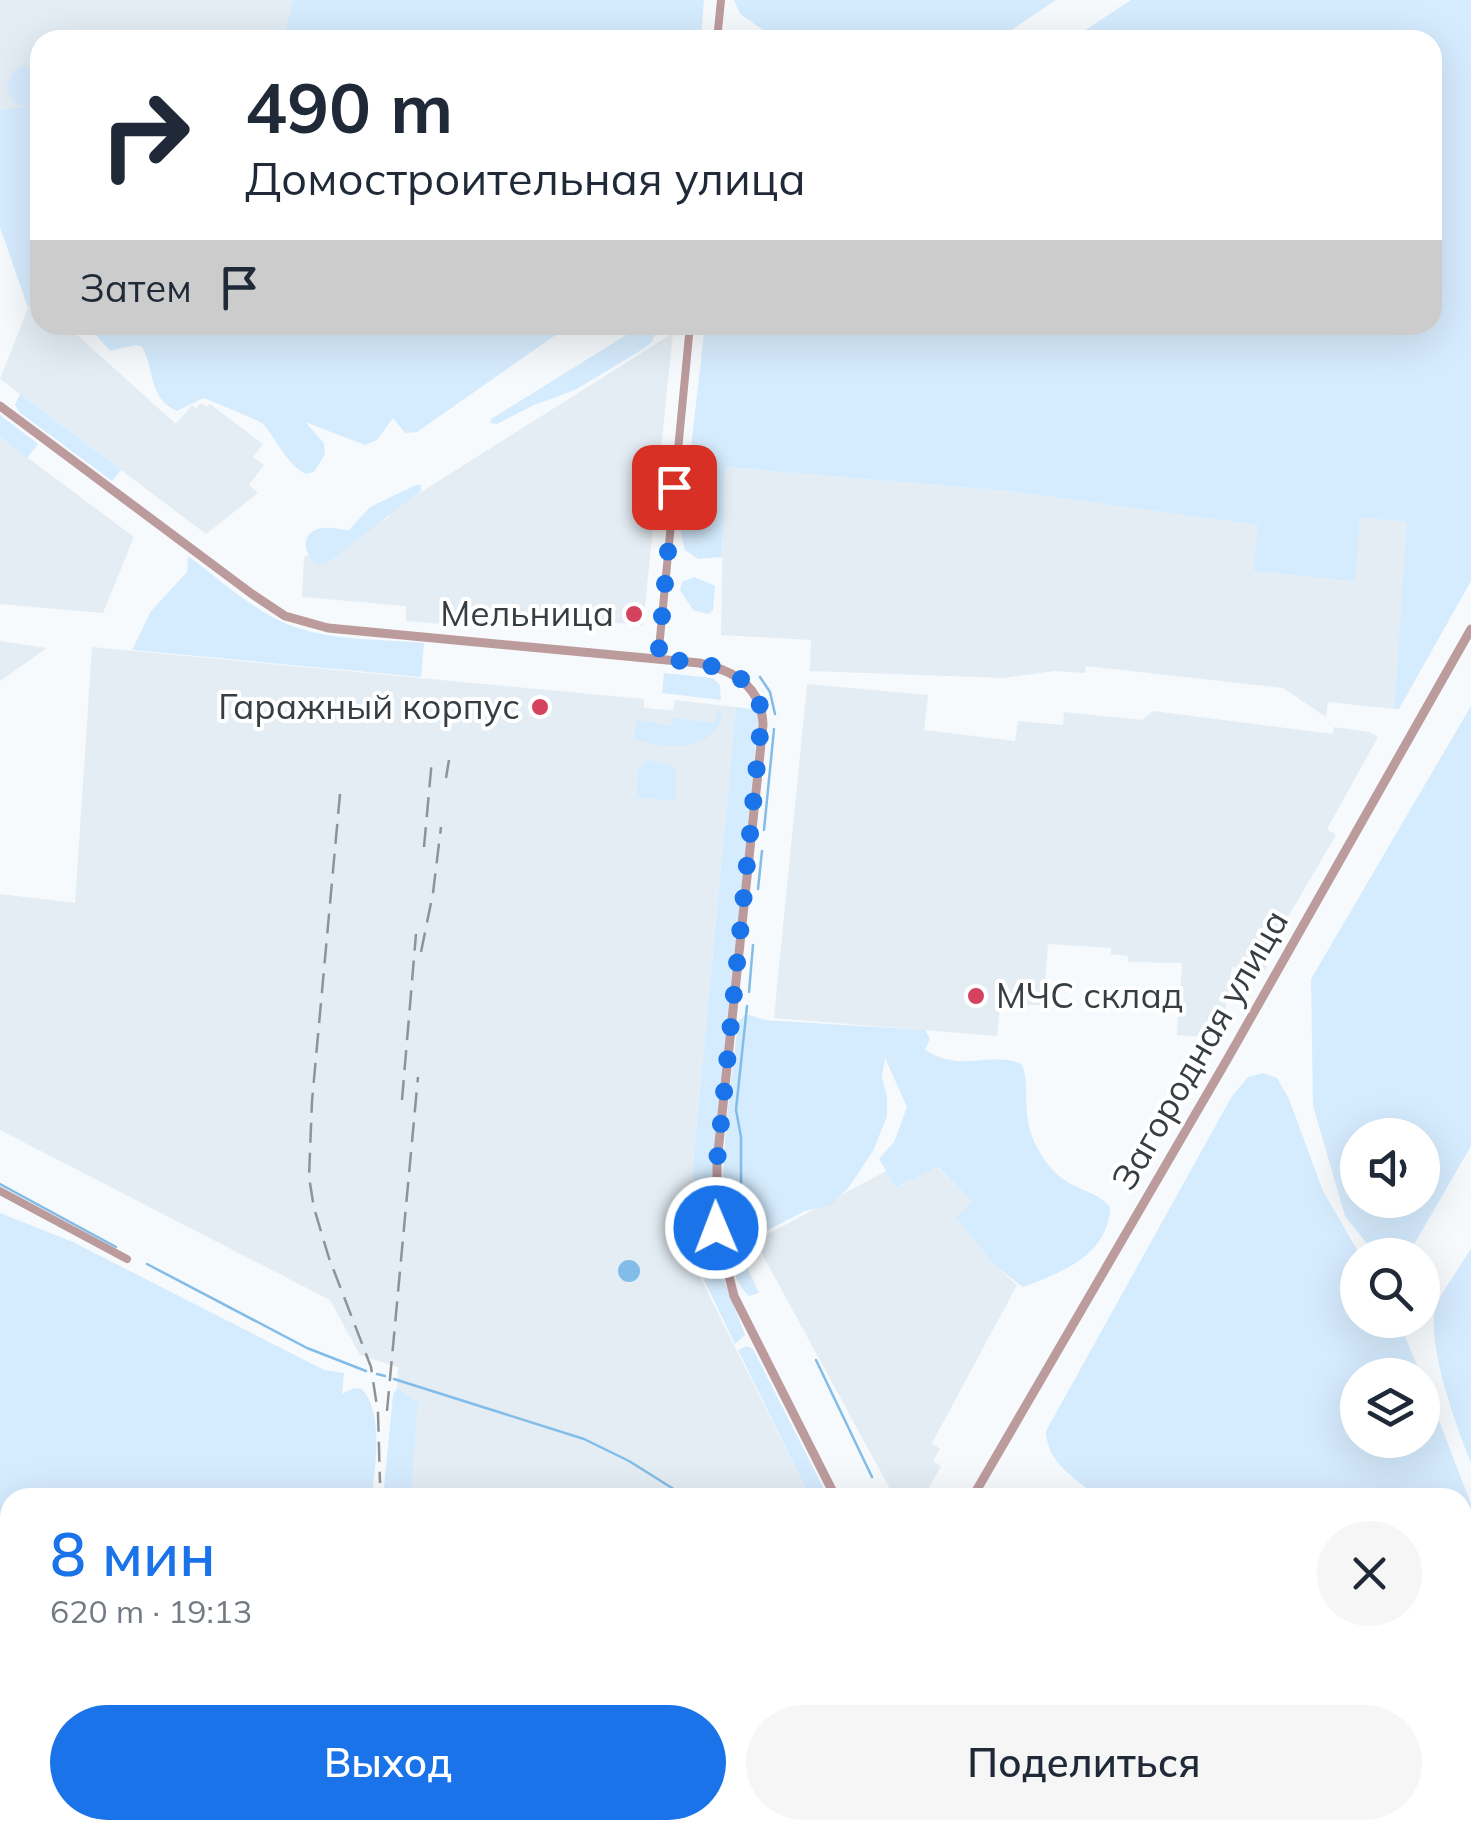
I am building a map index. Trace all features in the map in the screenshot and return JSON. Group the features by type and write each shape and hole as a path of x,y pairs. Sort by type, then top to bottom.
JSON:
{"street":[{"path":"718,30 721,0"},
{"path":"658,659 689,335"},
{"path":"0,406 268,606 296,621 328,628 658,659 724,670 748,685 761,707 762,736 717,1162 716,1228 734,1296 831,1488"},
{"name":"Загородная улица","path":"978,1488 1247,1026 1471,628"},
{"path":"0,1191 128,1258"}],"shaded area":[{"path":"0,0 293,0 286,30 30,30 30,107 0,110"},
{"path":"293,0 704,0 702,30 286,30"},
{"path":"734,0 1056,0 1012,30 763,30 740,14"},
{"path":"1131,0 1471,0 1471,581 1399,709 1394,709 1407,522 1360,517 1355,582 1253,571 1258,525 1008,491 725,467 722,557 698,559 685,550 681,534 704,335 1442,335 1442,30 1085,30"},
{"path":"30,68 30,106 16,104 6,88 14,70"},
{"path":"30,106 28,308 0,227 0,110"},
{"path":"28,308 30,335 77,335 176,424 192,405 196,408 201,403 207,407 210,404 263,444 253,457 264,465 249,485 258,493 206,534 0,379"},
{"path":"96,335 556,335 417,432 405,433 393,418 377,440 365,445 305,422 324,443 325,454 314,472 306,474 293,464 260,422 203,398 177,411 168,405 157,391 142,347 110,351"},
{"path":"626,335 655,335 643,349 575,390 497,424 490,423"},
{"path":"673,335 643,625 489,613 487,628 406,621 406,606 302,597 304,557 388,518 391,511"},
{"path":"20,394 121,470 112,481 19,412 15,405"},
{"path":"0,415 38,444 27,458 0,437"},
{"path":"0,437 134,537 103,613 0,604"},
{"path":"724,467 1008,491 1259,525 1253,571 1354,582 1360,516 1408,522 1394,709 1328,702 1326,717 1283,688 1086,666 1085,673 1055,671 1003,678 810,671 811,640 721,635"},
{"path":"421,485 421,491 331,560 317,566 312,561 306,544 315,530 349,530 370,507"},
{"path":"188,556 251,604 292,626 340,637 424,643 421,677 132,650 151,611 187,572"},
{"path":"694,577 715,586 713,610 708,614 693,610 680,590 682,582"},
{"path":"0,641 47,648 0,681"},
{"path":"92,647 644,699 644,707 653,709 673,710 675,700 736,707 685,1247 806,1488 412,1488 418,1402 397,1388 398,1367 360,1355 330,1300 0,1130 0,894 75,903"},
{"path":"664,673 713,678 720,685 721,700 662,693"},
{"path":"807,684 928,695 924,730 1015,741 1018,721 1063,725 1064,712 1142,720 1153,711 1333,734 1334,727 1370,732 1378,737 1327,829 1336,835 1268,951 1266,970 1232,967 1221,1038 1177,1035 1182,963 1128,962 1128,956 1111,954 1111,948 1048,944 1043,1005 1000,1005 997,1036 774,1018"},
{"path":"1471,706 1471,1146 1440,1200 1440,1118 1340,1118 1340,1199 1313,1106 1311,979"},
{"path":"736,707 758,710 758,723 710,1199 716,1259 745,1335 735,1344 689,1249 685,1248"},
{"path":"716,713 722,713 718,726 699,742 673,746 634,738 637,720 672,726 673,718 715,723"},
{"path":"648,760 676,767 676,801 637,797 638,768"},
{"path":"746,1014 765,1020 925,1030 930,1039 925,1050 939,1057 1010,1060 1021,1064 1030,1131 1040,1153 1063,1179 1110,1207 1101,1238 1080,1260 1023,1287 995,1266 956,1217 972,1202 938,1167 896,1188 879,1159 894,1142 907,1107 885,1058 882,1078 887,1116 873,1151 849,1187 831,1205 805,1211 756,1236 748,1269 759,1293 749,1296 735,1275 723,1207 738,1022"},
{"path":"1263,1073 1277,1078 1289,1099 1323,1191 1350,1238 1340,1238 1340,1338 1406,1338 1414,1358 1340,1358 1340,1458 1440,1458 1440,1423 1465,1488 1086,1488 1051,1452 1046,1431 1232,1096 1248,1077"},
{"path":"937,1167 973,1203 957,1218 995,1266 1017,1285 932,1443 940,1449 933,1461 941,1466 929,1488 889,1488 755,1241 886,1171 897,1188"},
{"path":"0,1213 73,1242 324,1370 344,1373 342,1394 362,1389 369,1399 376,1426 373,1488 0,1488"},
{"path":"1347,1218 1429,1218 1418,1238 1362,1238"},
{"path":"1471,1248 1471,1463 1435,1344 1435,1338 1440,1338 1440,1299"},
{"path":"747,1346 753,1349 823,1488 806,1488 738,1350"},
{"path":"397,1388 418,1402 412,1488 384,1488 393,1395"}],"water":[{"path":"629,1260 637,1263 637,1279 629,1282 621,1279 618,1271 621,1263"}],"waterway":[{"path":"760,677 770,692 775,714"},
{"path":"764,830 774,729"},
{"path":"758,889 762,851"},
{"path":"749,992 753,945"},
{"path":"747,1006 736,1110 741,1137 741,1202 753,1237"},
{"path":"0,1184 116,1247"},
{"path":"147,1264 307,1348 366,1371"},
{"path":"816,1360 872,1477"},
{"path":"377,1374 385,1376"},
{"path":"394,1379 584,1439 672,1488"}],"railway":[{"path":"424,847 432,759"},
{"path":"446,778 449,760"},
{"path":"340,794 312,1101 309,1177 329,1258 371,1367 378,1413 380,1483"},
{"path":"421,952 441,827"},
{"path":"402,1100 416,934"},
{"path":"387,1411 418,1077"}],"place":[{"name":"Мельница","path":"634,614"},
{"name":"Гаражный корпус","path":"540,707"},
{"name":"МЧС склад","path":"976,996"}],"route":[{"path":"674,487 658,659 713,666 734,674 758,699 763,725 717,1162 716,1228"}]}
